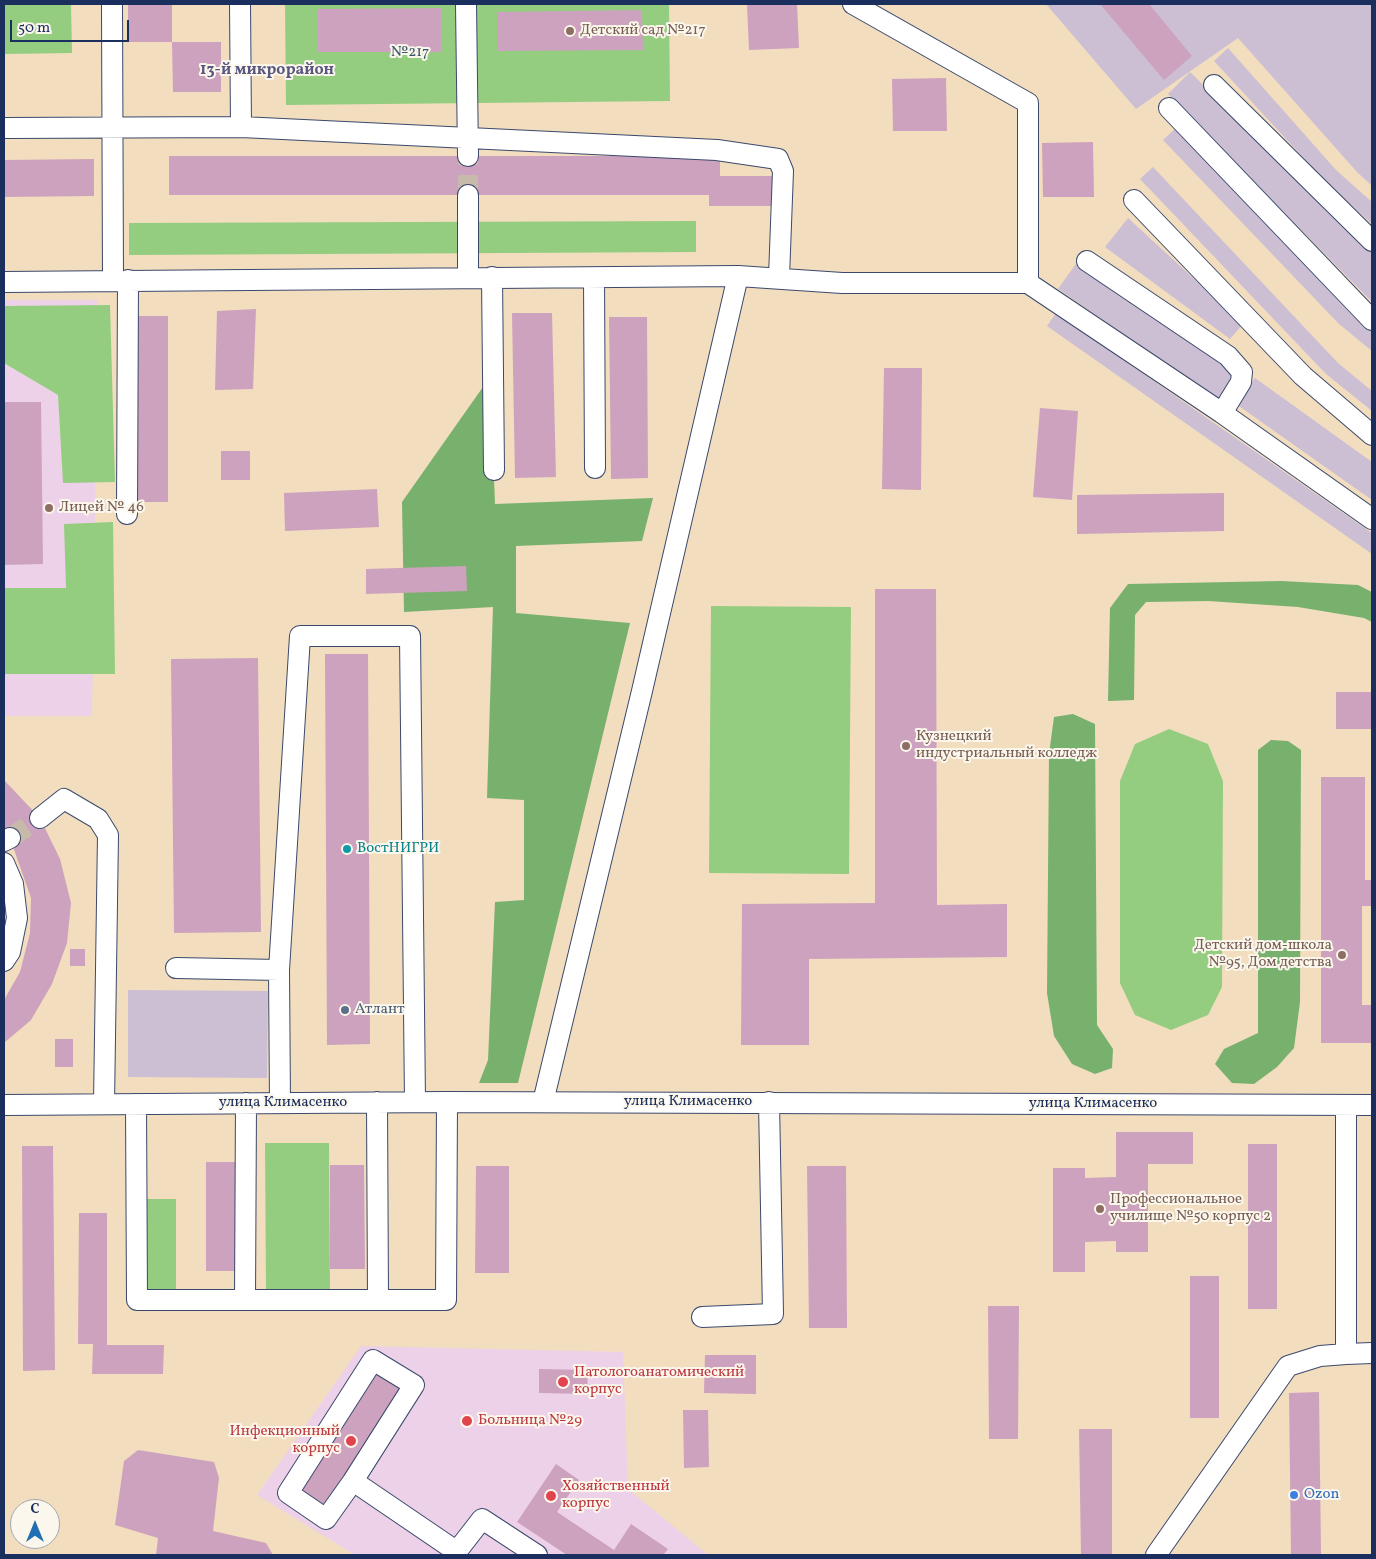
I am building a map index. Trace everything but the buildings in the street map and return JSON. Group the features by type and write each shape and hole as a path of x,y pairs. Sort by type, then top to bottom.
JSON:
{"street":[{"path":"112,4 112,128 120,280 127,514"},
{"path":"240,4 241,127"},
{"path":"466,4 468,147"},
{"path":"854,4 1028,103 1028,282"},
{"path":"1214,85 1372,241"},
{"path":"1169,108 1372,320"},
{"path":"4,128 241,127 468,147 717,150 778,159 784,171 779,277"},
{"path":"468,195 468,277"},
{"path":"1134,200 1303,376 1372,435"},
{"path":"1088,261 1228,356 1242,372 1241,382 1222,413"},
{"path":"4,282 738,276 779,277 842,283 1028,282 1222,413 1372,519"},
{"path":"543,1102 642,691 738,276"},
{"path":"492,277 494,470"},
{"path":"594,278 595,468"},
{"path":"280,1103 279,970 300,636 410,636 415,1102"},
{"path":"40,818 64,799 98,819 108,835 104,1104"},
{"path":"4,863 13,884 17,918 10,952 4,961"},
{"path":"176,968 279,970"},
{"path":"377,1102 378,1300"},
{"name":"улица Климасенко","path":"4,1105 377,1102 1372,1105"},
{"path":"136,1104 137,1300 446,1300 447,1102"},
{"path":"702,1317 773,1314 769,1102"},
{"path":"245,1300 246,1103"},
{"path":"1346,1105 1346,1354"},
{"path":"1156,1555 1288,1366 1320,1356 1372,1353"},
{"path":"373,1360 414,1385 354,1481 326,1519 288,1492 373,1360"},
{"path":"354,1481 455,1553 482,1519 537,1555"}],"shaded area":[{"path":"1046,4 1372,4 1372,186 1357,172 1238,38 1136,109"},
{"path":"1228,48 1336,170 1372,202 1372,224 1323,179 1214,61"},
{"path":"1190,72 1372,253 1372,302 1168,94"},
{"path":"1177,127 1350,313 1372,331 1372,351 1339,324 1163,140"},
{"path":"1153,167 1338,363 1372,391 1372,411 1326,374 1140,179"},
{"path":"1128,218 1243,324 1230,339 1105,247"},
{"path":"1078,261 1240,372 1221,401 1058,289"},
{"name":"Лицей № 46","path":"4,300 98,300 92,716 4,716"},
{"path":"1056,313 1372,533 1372,554 1047,326"},
{"path":"1255,378 1372,462 1372,500 1236,404"},
{"path":"128,990 268,991 267,1078 128,1077"},
{"name":"Больница №29","path":"361,1346 623,1352 628,1489 708,1555 355,1555 257,1495"}],"green space":[{"path":"4,4 71,4 72,53 4,54"},
{"name":"№217","path":"285,4 669,4 670,101 286,105"},
{"path":"696,221 696,252 129,255 129,223"},
{"path":"110,305 115,482 63,483 58,395 4,363 4,306"},
{"path":"490,377 495,504 653,498 642,541 516,546 516,613 630,623 518,1083 479,1083 488,1060 495,902 524,900 524,800 487,798 493,607 404,612 402,502"},
{"path":"113,522 115,674 4,674 4,588 66,588 64,524"},
{"path":"1281,581 1358,585 1372,592 1372,622 1364,618 1298,607 1208,601 1146,602 1135,615 1134,700 1108,701 1110,608 1128,584"},
{"path":"711,606 851,607 849,874 709,873"},
{"path":"1073,714 1095,724 1097,1025 1113,1049 1112,1068 1095,1074 1072,1064 1054,1036 1047,993 1049,754 1054,717"},
{"path":"1169,729 1208,744 1223,781 1222,987 1208,1015 1171,1030 1135,1015 1120,983 1120,781 1135,744"},
{"path":"1271,740 1288,741 1301,750 1300,1002 1294,1048 1277,1067 1254,1084 1232,1083 1215,1064 1224,1049 1258,1033 1258,750"},
{"path":"265,1143 329,1143 330,1292 266,1290"},
{"path":"142,1199 176,1199 176,1292 141,1291"}],"tunnel":[{"path":"468,156 468,195"},
{"path":"10,838 40,818"}],"place":[{"name":"Детский сад №217","path":"570,31"},
{"name":"Лицей № 46","path":"49,508"},
{"name":"Кузнецкий индустриальный колледж","path":"906,746"},
{"name":"ВостНИГРИ","path":"347,849"},
{"name":"Детский дом-школа №95, Дом детства","path":"1342,955"},
{"name":"Атлант","path":"345,1010"},
{"name":"Профессиональное училище №50 корпус 2","path":"1100,1209"},
{"name":"Патологоанатомический корпус","path":"563,1382"},
{"name":"Больница №29","path":"467,1421"},
{"name":"Инфекционный корпус","path":"351,1441"},
{"name":"Ozon","path":"1294,1495"},
{"name":"Хозяйственный корпус","path":"551,1496"}],"district":[{"name":"13-й микрорайон","path":"267,71"}]}
